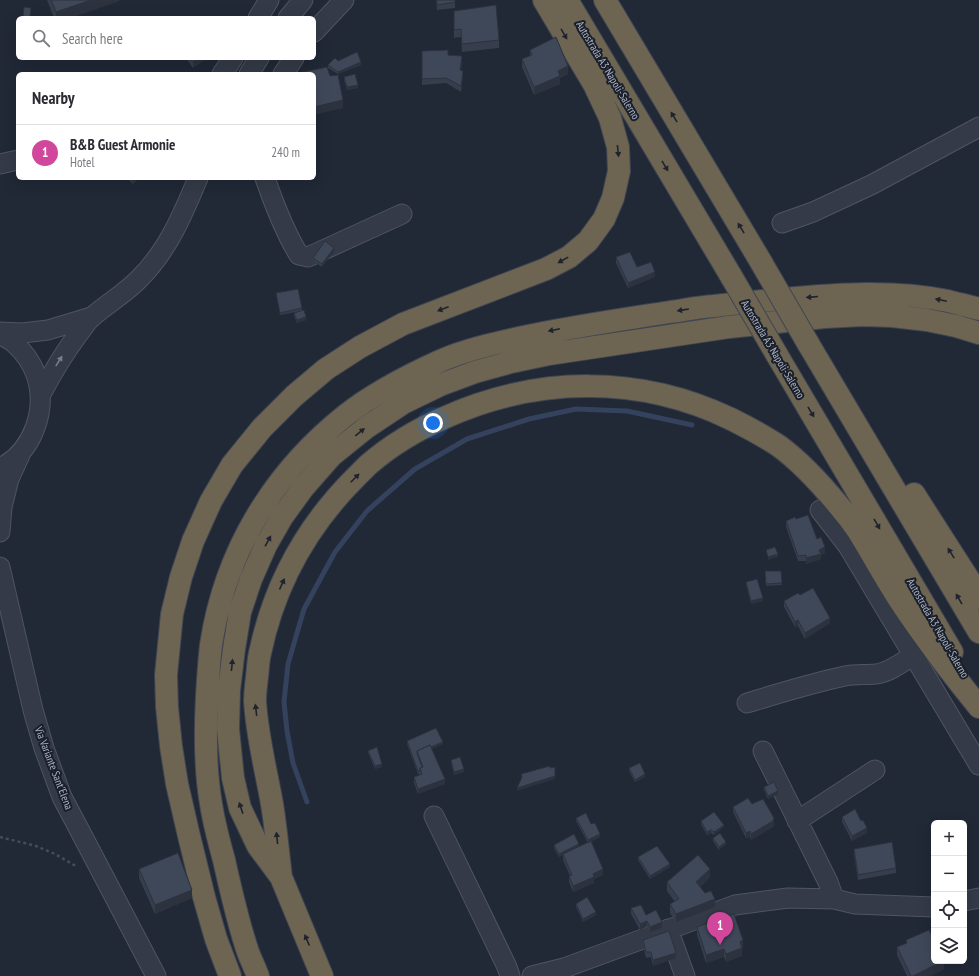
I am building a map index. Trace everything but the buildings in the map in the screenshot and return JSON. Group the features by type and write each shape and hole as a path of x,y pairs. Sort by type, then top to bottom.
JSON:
{"highway":[{"path":"230,976 216,939 204,897 177,784 171,746 167,707 166,675 172,614 181,578 193,542 211,501 232,465 262,428 299,391 326,369 360,347 403,324 546,270 569,256 588,241 604,219 613,198 619,171 618,148 610,118 594,84 544,0"},
{"name":"Autostrada A3 Napoli-Salerno","path":"567,0 979,699"},
{"path":"605,0 979,632"},
{"path":"258,976 248,952 234,902 211,805 206,743 208,673 220,604 242,543 257,515 276,486 296,461 325,433 348,413 380,392 443,360 479,347 566,328 714,306 816,296 889,294 928,297 979,309"},
{"path":"322,976 281,877 258,846 240,808 233,778 228,729 234,649 240,612 251,579 266,545 282,517 303,488 331,456 367,427 404,403 440,385 475,372 511,362 557,353 729,327 863,315 892,316 927,320 956,326 979,333"},
{"path":"281,877 277,834 260,745 255,699 259,655 269,618 281,583 299,549 318,520 342,491 368,465 398,443 426,426 457,412 490,400 552,387 617,387 653,392 688,401 717,412 747,427 778,446 801,464 825,488 856,528 902,603 948,669 979,707"},
{"path":"844,403 916,497 979,598"}],"street":[{"path":"259,16 269,0"},
{"path":"290,16 303,0"},
{"path":"316,30 344,0"},
{"path":"223,72 232,60"},
{"path":"250,72 258,60"},
{"path":"284,72 293,60"},
{"path":"782,222 813,212 871,185 979,127"},
{"path":"0,164 16,160"},
{"path":"40,396 53,370 68,347 91,317 130,288 141,278 155,260 169,239 179,220 197,180"},
{"path":"266,180 272,199 291,243 299,255 308,257 402,214"},
{"path":"0,333 22,333 48,330 91,317"},
{"path":"0,333 13,342 26,357 36,375 40,396 39,416 33,435 21,452 9,479 2,507 0,532"},
{"path":"0,468 6,465 21,452"},
{"path":"820,510 848,546 979,765"},
{"name":"Via Variante Sant'Elena","path":"0,566 33,710 44,748 62,797 156,976"},
{"path":"747,702 847,676 885,672 914,655"},
{"path":"763,751 828,882 834,899"},
{"path":"797,821 875,770"},
{"path":"434,816 510,976"},
{"path":"532,976 564,968 735,905 788,898 834,899 855,904 931,907"},
{"path":"967,901 979,898"},
{"path":"668,929 685,976"}],"path":[{"path":"0,837 36,846 55,854 74,865 99,868"}],"waterway":[{"path":"307,802 293,763 287,731 284,702 288,664 304,609 335,552 367,511 415,469 467,439 529,419 576,409 627,411 692,425"}],"place":[{"name":"B&B Guest Armonie","path":"720,945"}]}
